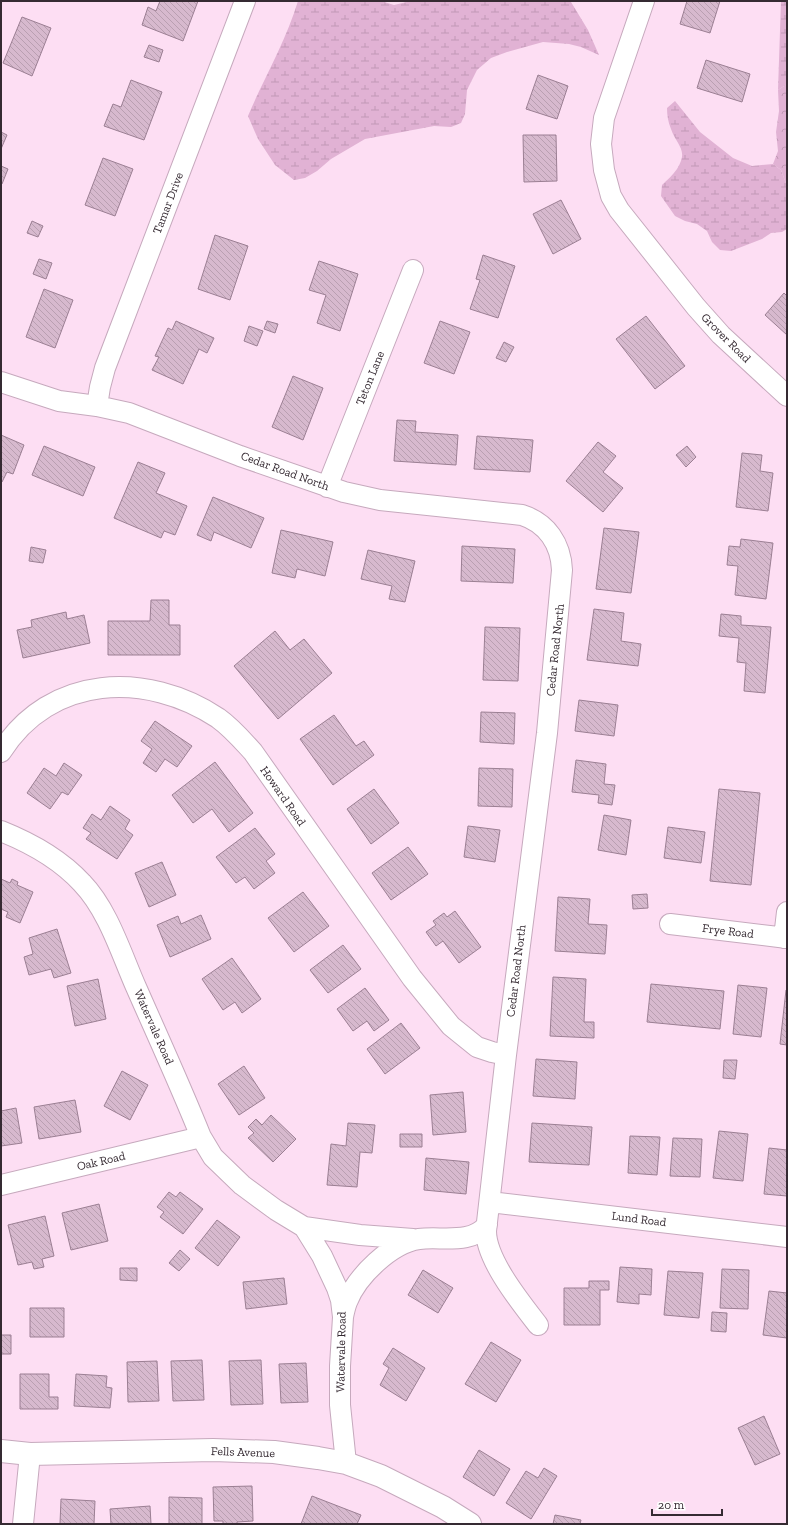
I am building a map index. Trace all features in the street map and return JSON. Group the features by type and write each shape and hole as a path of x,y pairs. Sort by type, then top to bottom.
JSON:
{"street":[{"name":"Tamar Drive","path":"97,406 100,387 106,368 245,1"},
{"name":"Grover Road","path":"644,1 604,118 602,131 602,157 607,184 615,204 696,307 721,335 787,396"},
{"name":"Teton Lane","path":"327,487 413,270"},
{"name":"Cedar Road North","path":"1,382 59,401 97,406 129,413 327,487 380,500 522,515 537,522 545,528 555,541 560,552 562,570 547,733 506,1055 486,1237 492,1256 522,1304 538,1325"},
{"name":"Howard Road","path":"1,752 12,736 40,711 71,695 101,688 132,687 171,695 195,705 213,715 234,731 253,752 412,978 451,1026 477,1047 506,1055"},
{"name":"Watervale Road","path":"1,831 29,843 46,853 74,875 94,897 118,945 202,1137 213,1157 242,1185 304,1227 360,1235 419,1239"},
{"path":"786,938 787,912"},
{"name":"Frye Road","path":"670,924 786,938"},
{"name":"Oak Road","path":"1,1185 202,1137"},
{"name":"Lund Road","path":"490,1202 787,1237"},
{"path":"343,1317 351,1294 372,1266 396,1247 419,1239 456,1238 476,1233 487,1225"},
{"name":"Watervale Road","path":"304,1227 322,1256 341,1300 343,1317 340,1366 340,1405 346,1463"},
{"name":"Fells Avenue","path":"1,1451 30,1454 213,1450 274,1452 346,1463 387,1479 442,1507 470,1524"},
{"path":"23,1524 30,1454"}],"green space":[{"path":"298,1 381,1 394,5 411,1 567,1 571,2 588,30 599,55 581,47 569,44 543,42 491,58 477,70 467,90 465,114 461,123 451,127 434,126 365,139 331,159 317,171 305,178 294,180 275,165 258,139 248,116 281,45"},
{"path":"781,1 787,1 787,84 778,90"},
{"path":"787,84 787,186 781,170 773,164 778,151 776,132 779,111 778,90"},
{"path":"675,101 700,132 733,158 752,166 773,164 781,170 787,186 787,229 782,232 771,233 762,239 731,251 720,250 712,242 707,231 697,224 685,221 675,216 661,196 662,185 677,169 682,157 681,148 673,135 667,116 667,108"}],"building":[{"path":"160,1 198,1 183,41 142,25 148,7 156,11"},
{"path":"687,1 720,1 710,33 680,24"},
{"path":"22,17 51,28 32,76 3,63"},
{"path":"149,45 163,50 159,62 144,57"},
{"path":"706,60 750,74 742,102 697,88"},
{"path":"538,75 568,86 557,119 526,109"},
{"path":"131,80 162,92 144,140 104,126 113,104 121,107"},
{"path":"1,132 7,135 1,149"},
{"path":"523,135 556,135 557,181 524,182"},
{"path":"103,158 133,169 115,216 85,205"},
{"path":"1,166 8,169 2,184 1,184"},
{"path":"561,200 581,239 553,254 533,214"},
{"path":"32,221 43,226 38,237 27,233"},
{"path":"215,235 248,246 230,300 198,289"},
{"path":"483,255 515,266 498,318 470,309 480,280 476,279"},
{"path":"39,259 52,263 46,279 33,274"},
{"path":"319,261 358,274 340,331 317,323 326,295 309,290"},
{"path":"44,289 73,300 55,348 26,337"},
{"path":"784,293 787,296 787,335 765,315"},
{"path":"646,316 685,366 655,389 616,339"},
{"path":"176,321 214,338 207,353 199,349 183,384 152,370 159,357 155,356 168,328 172,330"},
{"path":"267,321 278,324 275,333 264,329"},
{"path":"440,321 470,332 454,374 424,363"},
{"path":"249,326 263,331 257,346 244,341"},
{"path":"504,342 514,347 506,362 496,358"},
{"path":"293,376 323,388 303,440 272,427"},
{"path":"397,420 416,421 415,432 458,435 456,465 394,461"},
{"path":"1,435 24,445 13,474 7,472 2,482 1,481"},
{"path":"477,436 533,440 530,472 474,469"},
{"path":"598,442 616,456 603,472 623,488 603,512 566,481"},
{"path":"44,446 95,467 83,496 32,475"},
{"path":"687,446 696,457 686,467 676,455"},
{"path":"742,453 762,455 760,471 773,473 768,511 736,507"},
{"path":"138,462 165,473 156,493 187,506 175,535 164,531 161,538 114,518"},
{"path":"213,497 264,518 251,548 214,532 211,541 197,535"},
{"path":"604,528 639,532 631,593 596,589"},
{"path":"281,530 333,542 325,576 297,569 295,578 272,573"},
{"path":"741,539 773,543 766,599 735,595 738,566 727,565 729,546 740,547"},
{"path":"462,546 515,549 513,583 461,581"},
{"path":"31,547 46,550 43,563 29,561"},
{"path":"368,550 415,561 405,602 389,599 392,586 361,579"},
{"path":"151,600 169,600 169,625 180,625 180,655 108,655 108,621 150,621"},
{"path":"594,609 624,613 621,641 641,644 638,666 587,660"},
{"path":"66,612 67,619 84,615 90,643 23,658 17,630 32,627 31,620"},
{"path":"721,614 741,616 741,625 771,627 765,693 744,691 746,663 737,662 739,638 719,636"},
{"path":"485,627 520,628 518,681 483,680"},
{"path":"275,631 290,650 304,639 332,673 278,719 234,666"},
{"path":"579,700 618,705 614,736 575,731"},
{"path":"481,712 515,713 514,744 480,742"},
{"path":"334,715 356,746 364,741 374,755 333,785 300,739"},
{"path":"155,721 192,746 177,767 165,759 156,772 143,763 152,749 141,741"},
{"path":"576,760 606,764 604,784 615,785 612,805 598,803 599,795 572,792"},
{"path":"215,762 253,813 229,832 212,809 193,823 172,795"},
{"path":"64,763 82,775 68,795 62,792 50,809 27,793 44,768 56,776"},
{"path":"479,768 513,769 512,807 478,806"},
{"path":"374,789 399,823 371,844 347,809"},
{"path":"719,789 760,793 751,885 710,881"},
{"path":"110,806 130,820 125,829 133,835 117,859 86,839 91,833 83,828 92,814 101,820"},
{"path":"604,815 631,820 626,855 598,850"},
{"path":"468,826 500,830 495,862 464,857"},
{"path":"668,827 705,832 701,863 664,858"},
{"path":"255,828 275,854 266,861 275,873 254,889 245,877 236,883 216,857"},
{"path":"408,847 428,874 391,900 372,873"},
{"path":"162,862 176,895 149,907 135,873"},
{"path":"1,879 10,883 12,879 18,882 17,885 33,892 20,923 6,917 8,912 1,909"},
{"path":"303,892 329,926 294,952 268,918"},
{"path":"647,894 648,908 633,909 632,895"},
{"path":"558,897 590,899 588,924 607,925 605,954 555,951"},
{"path":"455,911 481,947 459,963 443,941 436,946 426,932 436,925 433,921 444,913 447,917"},
{"path":"201,915 211,939 170,957 157,925 178,916 181,924"},
{"path":"57,929 71,973 54,978 51,969 29,975 24,957 33,954 29,938"},
{"path":"343,945 361,969 328,993 310,970"},
{"path":"232,958 261,999 242,1013 235,1002 223,1010 202,979"},
{"path":"553,977 586,979 584,1022 594,1022 594,1038 550,1036"},
{"path":"98,979 106,1019 75,1026 67,986"},
{"path":"651,984 724,991 720,1029 647,1022"},
{"path":"738,985 767,988 761,1037 733,1034"},
{"path":"365,988 389,1020 374,1031 367,1021 353,1031 337,1009"},
{"path":"787,990 787,1045 780,1044"},
{"path":"401,1023 420,1048 385,1074 367,1049"},
{"path":"536,1059 577,1062 575,1099 533,1096"},
{"path":"724,1060 737,1060 735,1079 723,1078"},
{"path":"244,1066 265,1098 239,1115 218,1084"},
{"path":"122,1071 148,1085 130,1120 104,1106"},
{"path":"463,1092 466,1132 433,1135 430,1095"},
{"path":"75,1100 81,1132 39,1139 34,1107"},
{"path":"16,1108 22,1143 1,1146 1,1111"},
{"path":"271,1115 296,1139 273,1162 248,1138 254,1133 248,1127 256,1119 262,1125"},
{"path":"348,1123 375,1125 372,1153 360,1152 357,1187 327,1185 331,1144 346,1146"},
{"path":"532,1123 592,1127 589,1165 529,1162"},
{"path":"719,1131 748,1134 743,1181 713,1178"},
{"path":"400,1134 422,1134 422,1147 400,1147"},
{"path":"630,1136 660,1137 657,1175 628,1173"},
{"path":"673,1138 702,1139 700,1177 670,1176"},
{"path":"769,1148 787,1150 787,1196 764,1194"},
{"path":"426,1158 469,1162 466,1194 424,1190"},
{"path":"169,1192 176,1197 180,1192 203,1209 183,1234 160,1217 164,1212 157,1207"},
{"path":"99,1204 108,1241 71,1250 62,1213"},
{"path":"45,1216 54,1256 42,1259 44,1267 34,1269 32,1262 18,1265 8,1225"},
{"path":"217,1220 240,1237 218,1266 195,1248"},
{"path":"180,1250 190,1259 179,1271 169,1263"},
{"path":"620,1267 652,1269 651,1295 639,1294 639,1304 617,1302"},
{"path":"120,1268 137,1268 137,1281 120,1280"},
{"path":"722,1269 749,1270 748,1309 720,1308"},
{"path":"423,1270 453,1288 438,1313 408,1295"},
{"path":"668,1271 703,1273 699,1318 664,1315"},
{"path":"284,1278 287,1304 246,1309 243,1282"},
{"path":"589,1281 609,1281 609,1290 600,1290 600,1325 564,1325 564,1288 589,1288"},
{"path":"769,1291 787,1293 787,1338 763,1335"},
{"path":"30,1308 64,1308 64,1337 30,1337"},
{"path":"712,1312 727,1313 726,1332 711,1331"},
{"path":"1,1335 11,1335 11,1354 1,1354"},
{"path":"491,1342 521,1360 496,1402 465,1384"},
{"path":"393,1348 425,1368 406,1401 380,1385 389,1368 383,1364"},
{"path":"202,1360 204,1400 173,1401 171,1361"},
{"path":"261,1360 263,1404 231,1405 229,1361"},
{"path":"157,1361 159,1401 128,1402 127,1362"},
{"path":"306,1363 308,1402 281,1403 279,1364"},
{"path":"20,1374 49,1374 49,1397 58,1397 58,1409 20,1409"},
{"path":"76,1374 107,1376 106,1387 112,1388 110,1408 74,1406"},
{"path":"764,1416 780,1454 755,1465 738,1428"},
{"path":"479,1450 510,1469 494,1496 463,1477"},
{"path":"544,1468 557,1476 531,1519 506,1503 526,1471 538,1478"},
{"path":"252,1486 253,1521 237,1522 237,1524 223,1524 223,1521 214,1521 213,1487"},
{"path":"312,1496 361,1515 357,1524 301,1524"},
{"path":"169,1497 202,1498 202,1524 169,1524"},
{"path":"61,1499 95,1501 94,1524 60,1524"},
{"path":"150,1506 151,1524 111,1524 110,1509"},
{"path":"555,1515 581,1520 580,1524 553,1524"}]}
